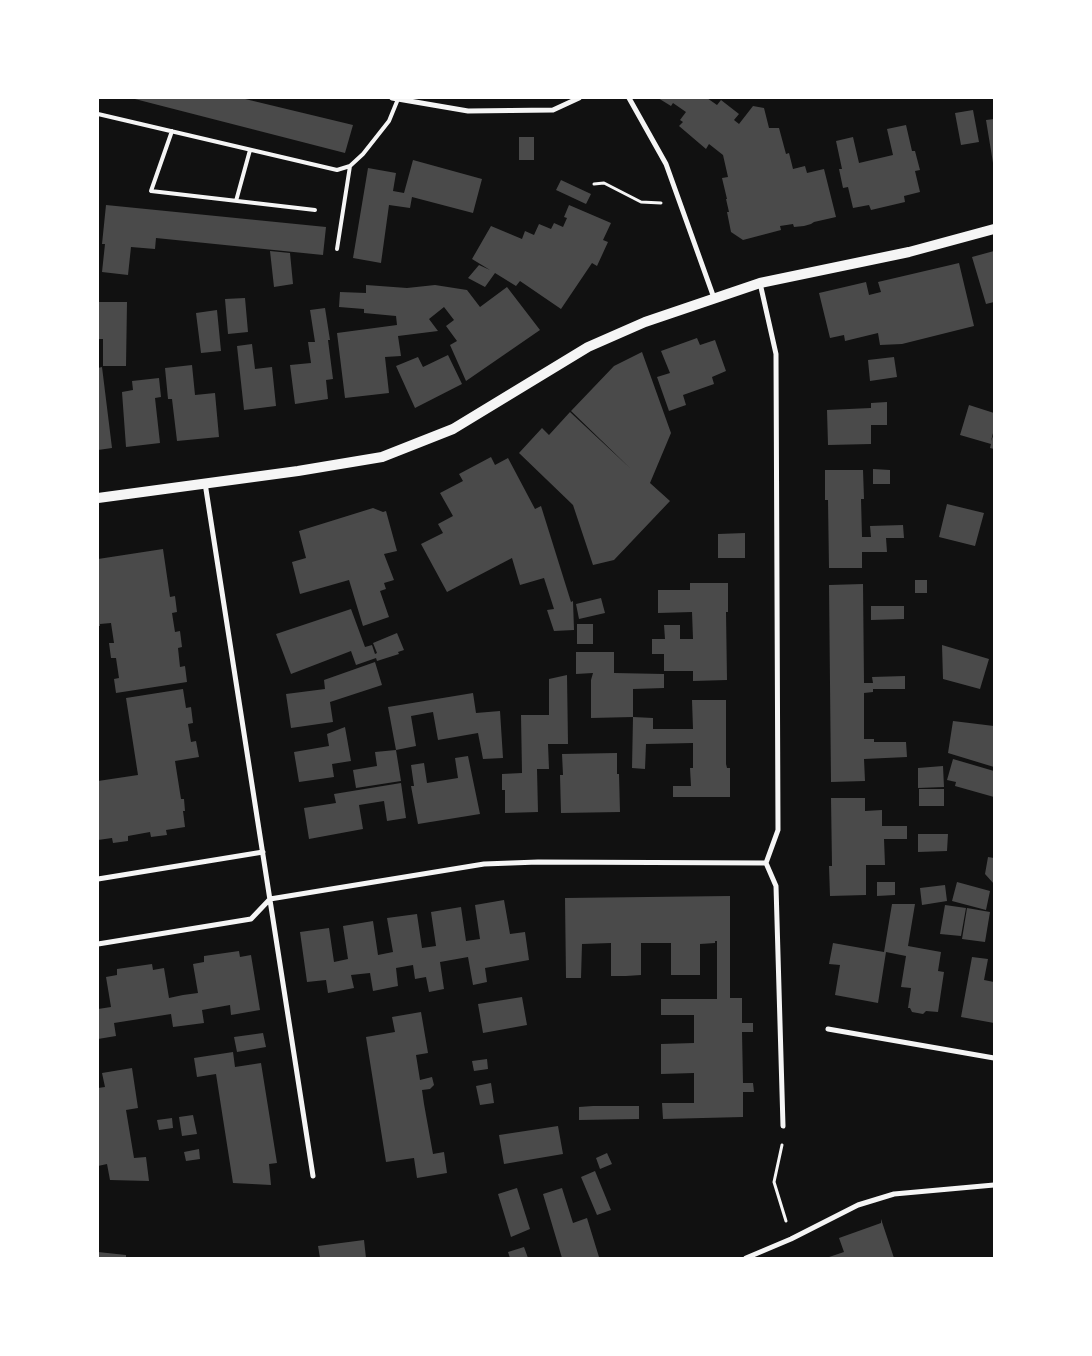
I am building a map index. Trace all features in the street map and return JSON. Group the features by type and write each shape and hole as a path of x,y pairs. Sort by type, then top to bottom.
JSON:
{"main road":[{"path":"98,498 298,471 382,457 453,429 588,347 645,322 760,283 909,252 994,229"}],"street":[{"path":"395,98 468,111 553,110 579,98"},
{"path":"629,98 666,164 714,298"},
{"path":"760,283 776,354 778,830 766,863 776,886 783,1126"},
{"path":"205,483 313,1176"},
{"path":"98,879 263,852"},
{"path":"98,944 251,919 270,899 484,864 538,862 766,863"},
{"path":"828,1029 994,1058"},
{"path":"746,1258 791,1239 858,1205 894,1194 994,1185"}],"lane":[{"path":"98,114 337,170 350,166 363,154 389,121 395,98"},
{"path":"172,131 151,192 315,210"},
{"path":"236,201 250,150"},
{"path":"337,249 350,166"}],"path":[{"path":"594,184 604,183 641,202 681,204"},
{"path":"783,1126 781,1156 774,1182 791,1239"}],"building":[{"path":"131,98 241,98 353,125 345,153"},
{"path":"658,98 707,98 717,105 721,100 739,114 734,120 739,124 753,106 764,108 769,128 779,128 786,154 789,153 793,169 805,166 807,173 824,169 836,217 804,226 794,227 793,224 780,226 781,230 743,240 731,232 722,178 728,177 723,155 709,144 706,149 679,126 683,122 680,120 686,112 673,103 671,106"},
{"path":"973,110 979,142 961,145 955,113"},
{"path":"994,119 994,163 993,163 986,120"},
{"path":"906,125 912,151 915,151 920,170 915,171 920,192 904,196 905,202 871,210 869,205 853,208 848,187 843,188 839,169 842,169 836,141 853,137 859,163 893,155 887,129"},
{"path":"519,137 534,137 534,160 519,160"},
{"path":"413,160 482,179 473,213 412,197 410,208 389,205 381,263 353,258 368,168 396,173 393,191 404,193"},
{"path":"561,180 591,194 586,204 556,190"},
{"path":"106,205 326,227 323,255 156,238 155,249 131,247 128,275 102,272 105,244 102,244"},
{"path":"569,205 611,223 603,240 608,242 597,266 592,263 561,309 520,281 516,286 495,273 485,287 468,278 479,265 490,270 472,259 491,226 522,239 525,231 534,235 539,224 551,229 554,223 563,227 567,218 564,217"},
{"path":"270,251 290,253 293,284 274,287"},
{"path":"994,251 994,302 986,304 972,257"},
{"path":"959,263 974,326 902,344 880,345 878,333 845,341 844,335 830,338 819,293 866,282 869,295 881,292 878,282"},
{"path":"366,285 407,288 435,285 467,290 480,307 507,287 540,330 466,381 450,345 457,341 446,326 454,320 444,307 429,319 438,331 398,336 401,356 385,357 389,393 345,398 337,333 397,325 396,316 364,313 364,309 339,307 340,292 366,293"},
{"path":"245,298 248,332 228,334 225,299"},
{"path":"98,302 127,302 126,366 103,366 103,339 98,339"},
{"path":"325,308 333,379 326,380 328,399 295,404 290,365 311,363 308,342 315,342 310,310"},
{"path":"217,310 221,351 201,353 196,313"},
{"path":"697,338 700,345 715,340 726,371 712,377 714,384 683,395 686,405 669,411 657,377 670,373 661,351"},
{"path":"252,344 255,369 272,367 276,406 244,410 237,346"},
{"path":"642,352 671,433 650,483 670,501 614,560 593,565 573,505 519,453 542,428 549,435 570,412 631,469 571,411 614,366"},
{"path":"448,355 462,384 415,408 396,366 418,357 423,367"},
{"path":"894,357 897,377 870,381 868,360"},
{"path":"192,365 195,395 215,393 219,437 177,441 172,399 168,399 165,368"},
{"path":"102,367 112,448 98,450 98,368"},
{"path":"159,378 161,397 155,398 160,443 126,447 122,392 133,390 132,381"},
{"path":"887,402 887,425 871,425 871,444 828,445 827,410 871,408 871,403"},
{"path":"969,405 994,413 994,429 991,441 994,434 994,449 990,448 991,444 960,435"},
{"path":"491,457 495,465 508,458 535,509 541,506 571,602 573,601 574,630 554,631 547,610 554,609 544,578 520,585 512,558 447,592 421,544 443,533 438,524 453,516 440,493 463,481 459,474"},
{"path":"873,469 890,470 890,484 873,484"},
{"path":"825,470 863,470 864,499 861,499 862,537 871,537 870,526 903,525 904,538 886,538 887,552 862,552 862,568 829,568 828,500 825,500"},
{"path":"947,504 984,513 975,546 939,537"},
{"path":"373,508 383,512 386,511 397,551 384,554 394,580 384,583 386,589 380,591 389,617 363,626 349,580 300,594 292,562 306,558 299,531"},
{"path":"745,533 745,558 718,558 718,534"},
{"path":"163,549 170,597 175,596 177,612 172,613 175,632 180,631 182,647 178,648 180,667 185,666 187,682 116,693 114,679 119,678 116,658 111,658 109,643 114,643 111,623 98,626 98,559"},
{"path":"915,580 927,580 927,593 915,593"},
{"path":"690,583 728,583 728,612 726,612 727,680 693,681 693,671 664,671 664,654 652,654 652,639 665,639 664,625 680,625 680,639 693,639 692,612 658,613 658,590 690,590"},
{"path":"863,584 864,683 873,683 872,677 905,676 905,689 873,689 873,692 864,693 864,739 874,739 874,742 906,742 907,757 864,759 865,781 831,782 829,585"},
{"path":"601,598 605,613 579,619 576,604"},
{"path":"871,606 904,606 904,619 871,620"},
{"path":"351,609 365,647 372,645 375,654 377,653 373,643 397,633 404,650 398,652 399,654 377,661 376,658 356,665 351,651 291,674 276,634"},
{"path":"577,624 593,624 593,644 577,644"},
{"path":"942,645 989,659 980,689 943,679"},
{"path":"576,652 614,652 614,673 664,674 664,688 633,689 633,717 591,718 591,680 593,673 576,674"},
{"path":"375,662 382,685 330,702 333,722 291,728 286,694 325,689 324,680"},
{"path":"567,675 568,744 548,744 549,769 537,769 538,812 505,813 505,790 502,790 502,774 522,773 521,715 549,715 549,679"},
{"path":"183,689 186,708 191,707 193,723 188,724 191,742 196,741 199,757 175,761 181,799 184,799 185,827 166,830 167,835 151,837 150,832 128,836 128,841 113,843 112,838 98,840 98,781 138,775 126,698"},
{"path":"473,693 476,713 500,711 503,758 483,759 478,733 438,740 433,712 411,716 416,746 396,750 388,707"},
{"path":"692,700 726,700 726,764 727,768 730,768 730,797 673,797 673,786 691,786 690,768 693,768 693,743 646,744 645,769 632,768 633,717 653,718 653,729 693,729"},
{"path":"953,721 994,726 994,767 948,753"},
{"path":"345,727 351,761 332,764 334,777 299,782 294,752 329,746 327,734"},
{"path":"396,750 401,781 356,788 353,770 377,766 375,752"},
{"path":"617,753 620,812 561,813 560,775 563,775 562,754"},
{"path":"468,756 480,814 418,824 411,786 414,786 411,765 424,763 427,783 458,778 455,758"},
{"path":"953,759 994,771 994,797 955,786 956,782 947,780"},
{"path":"943,766 944,787 918,788 918,768"},
{"path":"401,783 406,818 387,821 384,801 359,805 363,829 309,839 304,808 336,803 334,794"},
{"path":"919,789 944,789 944,806 919,806"},
{"path":"831,798 865,798 865,811 882,810 882,826 907,826 907,839 884,839 885,865 866,865 866,895 830,896 829,866 832,866"},
{"path":"918,834 948,834 947,851 918,852"},
{"path":"988,857 994,858 994,884 985,874"},
{"path":"877,882 895,882 895,895 877,896"},
{"path":"957,882 990,891 986,910 952,901"},
{"path":"945,885 947,901 922,905 920,888"},
{"path":"730,896 730,998 742,998 742,1023 753,1023 753,1032 742,1032 743,1083 753,1083 754,1092 743,1092 743,1117 663,1119 662,1103 694,1103 694,1073 661,1074 661,1044 694,1043 694,1015 661,1015 661,999 717,999 717,941 715,943 700,944 700,975 671,975 671,943 641,943 641,975 611,976 611,943 582,944 581,978 566,978 565,898"},
{"path":"504,900 510,934 525,932 529,960 485,968 487,982 473,985 468,957 440,962 444,989 429,992 426,977 415,979 413,965 396,968 398,986 373,991 370,973 351,975 354,988 328,993 326,980 307,982 300,932 329,928 334,962 348,959 343,926 373,921 378,955 393,952 387,918 417,914 422,948 436,946 431,912 461,907 466,941 480,939 475,905"},
{"path":"892,904 915,904 908,946 941,952 938,971 944,972 938,1012 926,1011 923,1014 912,1012 908,1008 911,988 901,987 906,956 886,952 878,1003 835,995 840,965 829,964 833,943 884,952"},
{"path":"945,905 966,908 961,936 940,934"},
{"path":"967,908 990,912 985,942 962,939"},
{"path":"239,951 240,957 251,955 260,1010 231,1015 230,1005 202,1010 204,1023 173,1027 171,1014 114,1023 116,1036 98,1039 98,1009 111,1007 106,977 117,975 117,969 152,964 153,970 164,968 169,998 198,993 193,964 204,962 204,956"},
{"path":"972,957 988,959 984,980 994,982 994,1023 961,1017"},
{"path":"522,997 527,1025 483,1033 478,1004"},
{"path":"421,1012 428,1053 416,1055 420,1080 432,1077 434,1085 430,1089 422,1090 424,1104 433,1154 444,1152 447,1173 417,1178 414,1158 386,1162 366,1037 395,1032 392,1017"},
{"path":"263,1033 266,1047 237,1052 234,1037"},
{"path":"233,1052 235,1067 261,1063 277,1163 269,1164 271,1185 233,1183 216,1074 197,1077 194,1058"},
{"path":"487,1059 488,1069 474,1071 472,1061"},
{"path":"132,1068 138,1108 126,1110 134,1158 146,1157 149,1181 110,1180 107,1164 98,1166 98,1088 105,1087 102,1073"},
{"path":"491,1083 494,1103 480,1105 476,1086"},
{"path":"639,1106 639,1119 579,1120 579,1107"},
{"path":"193,1115 197,1134 182,1136 179,1117"},
{"path":"172,1118 173,1128 159,1130 157,1120"},
{"path":"558,1126 563,1154 504,1164 499,1135"},
{"path":"199,1149 200,1159 186,1161 184,1152"},
{"path":"607,1153 612,1164 600,1169 596,1158"},
{"path":"595,1171 611,1210 597,1215 581,1177"},
{"path":"517,1188 530,1229 511,1237 498,1194"},
{"path":"562,1188 573,1223 587,1218 599,1257 562,1258 543,1194"},
{"path":"881,1219 894,1258 826,1258 844,1252 839,1238 881,1223"},
{"path":"364,1240 366,1258 320,1258 318,1246"},
{"path":"524,1247 528,1258 510,1258 508,1252"},
{"path":"98,1252 126,1255 126,1258 98,1258"}]}
